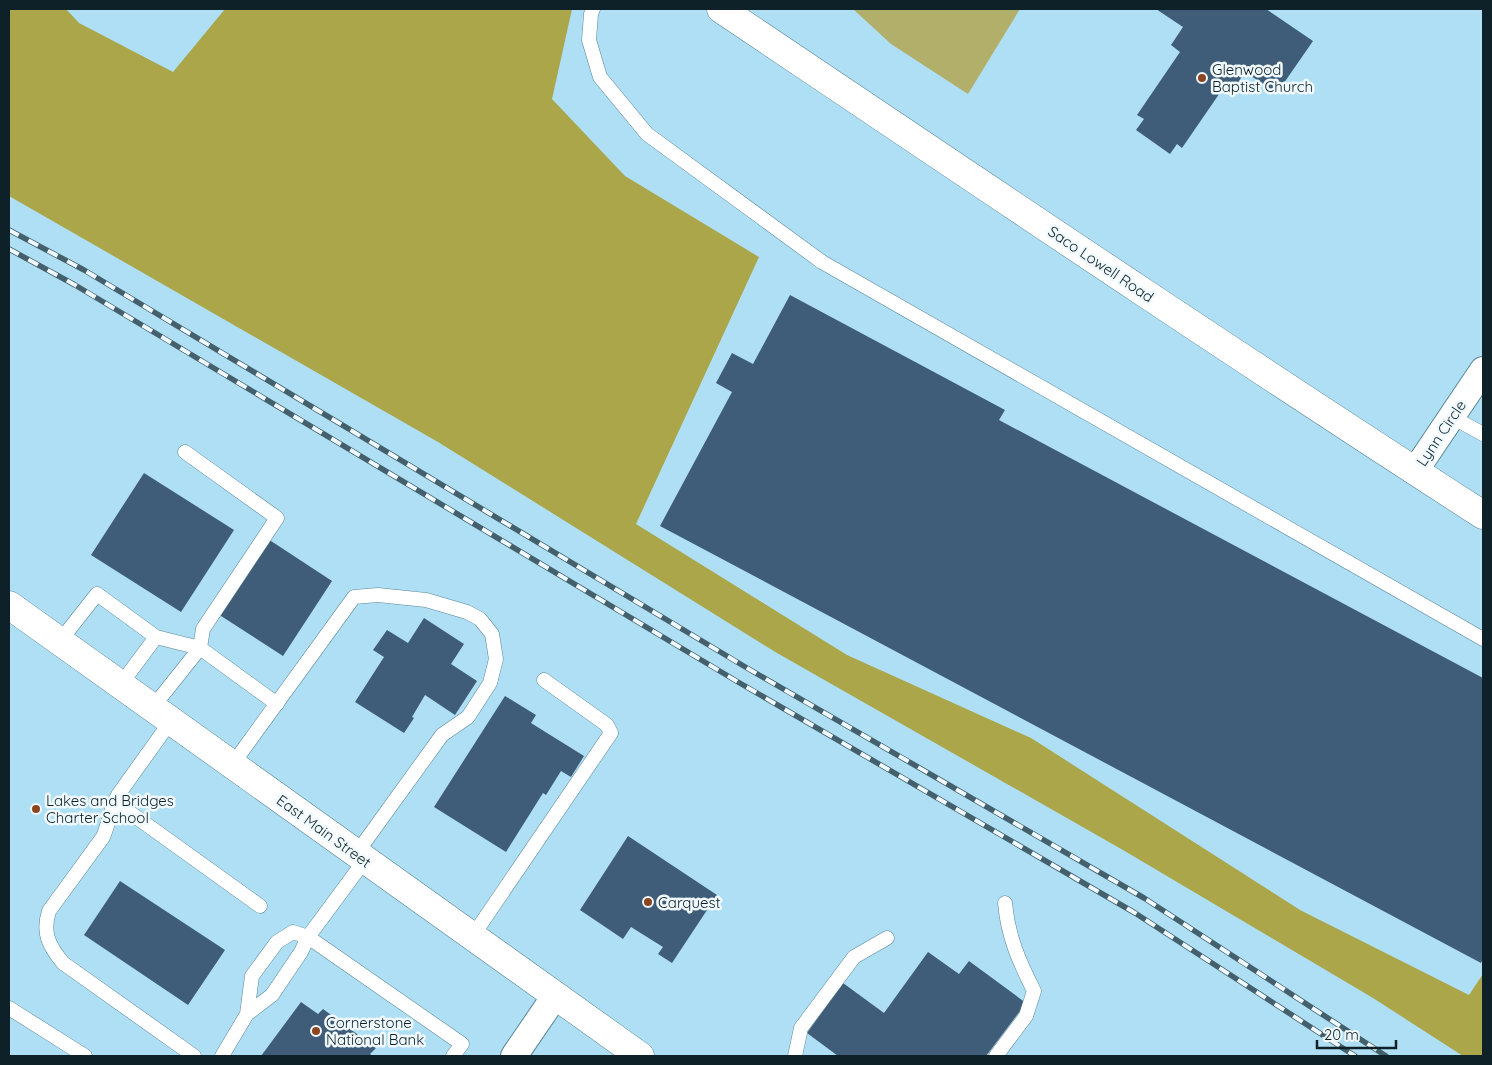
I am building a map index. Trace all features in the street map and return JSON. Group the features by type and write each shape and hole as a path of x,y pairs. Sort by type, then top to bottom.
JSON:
{"street":[{"name":"Saco Lowell Road","path":"721,9 1335,420 1483,515"},
{"name":"Lynn Circle","path":"1415,471 1483,370"},
{"name":"East Main Street","path":"9,605 640,1056"},
{"path":"514,1056 555,996"}],"lane":[{"path":"593,9 589,40 600,77 647,134 822,262 1483,639"},
{"path":"1452,417 1483,434"},
{"path":"185,452 277,518 203,629 200,648 112,806 109,824 103,837 49,910 46,920 46,936 52,949 63,963 194,1056"},
{"path":"60,641 97,594 156,637 200,648 277,704"},
{"path":"222,1056 247,1014 272,995 300,952 308,936 442,735 468,717 490,683 496,659 492,634 480,619 446,604 378,595 354,597 232,765"},
{"path":"121,684 156,637"},
{"path":"472,937 611,733 607,725 544,680"},
{"path":"112,806 132,814 260,906"},
{"path":"996,1056 1026,1016 1034,991 1017,956 1006,922 1005,903"},
{"path":"247,1014 252,976 277,942 293,932 308,936 462,1044 454,1056"},
{"path":"795,1056 801,1028 854,957 887,938"},
{"path":"9,1008 85,1056"}],"shaded area":[{"path":"9,9 66,9 79,23 173,72 225,9 572,9 552,99 625,176 759,257 636,524 847,655 1031,738 1300,910 1469,995 1483,974 1483,1056 1463,1056 1373,998 1123,850 777,653 438,442 9,196"},
{"path":"853,9 1020,9 968,94 891,44"}],"building":[{"name":"Glenwood Baptist Church","path":"1156,9 1266,9 1313,41 1277,93 1245,72 1233,90 1226,84 1182,148 1177,144 1170,154 1136,130 1144,119 1137,115 1180,52 1171,45 1183,27"},
{"path":"790,295 1005,410 999,420 1483,678 1483,958 1481,963 660,526 732,392 716,383 732,353 753,364"},
{"path":"144,473 234,530 181,612 91,555"},
{"path":"268,539 332,581 283,656 218,614"},
{"path":"424,618 464,644 451,664 477,681 455,715 425,695 404,733 355,702 384,657 373,650 387,630 408,643"},
{"path":"505,696 536,715 531,723 584,756 571,777 561,771 546,795 543,793 506,852 434,807"},
{"name":"Carquest","path":"628,836 717,895 672,963 658,954 663,947 631,927 623,939 580,910"},
{"path":"120,881 225,950 188,1005 84,935"},
{"path":"928,952 959,974 969,961 1026,1003 986,1056 838,1056 807,1033 843,983 884,1013"},
{"name":"Cornerstone National Bank","path":"301,1002 318,1014 323,1009 376,1048 370,1054 373,1056 261,1056"}],"railway":[{"path":"9,230 84,270 747,668 1144,898 1386,1056"},
{"path":"9,249 75,285 738,682 1135,913 1355,1056"}],"place":[{"name":"Glenwood Baptist Church","path":"1202,78"},
{"name":"Lakes and Bridges Charter School","path":"36,809"},
{"name":"Carquest","path":"648,902"},
{"name":"Cornerstone National Bank","path":"316,1031"}]}
